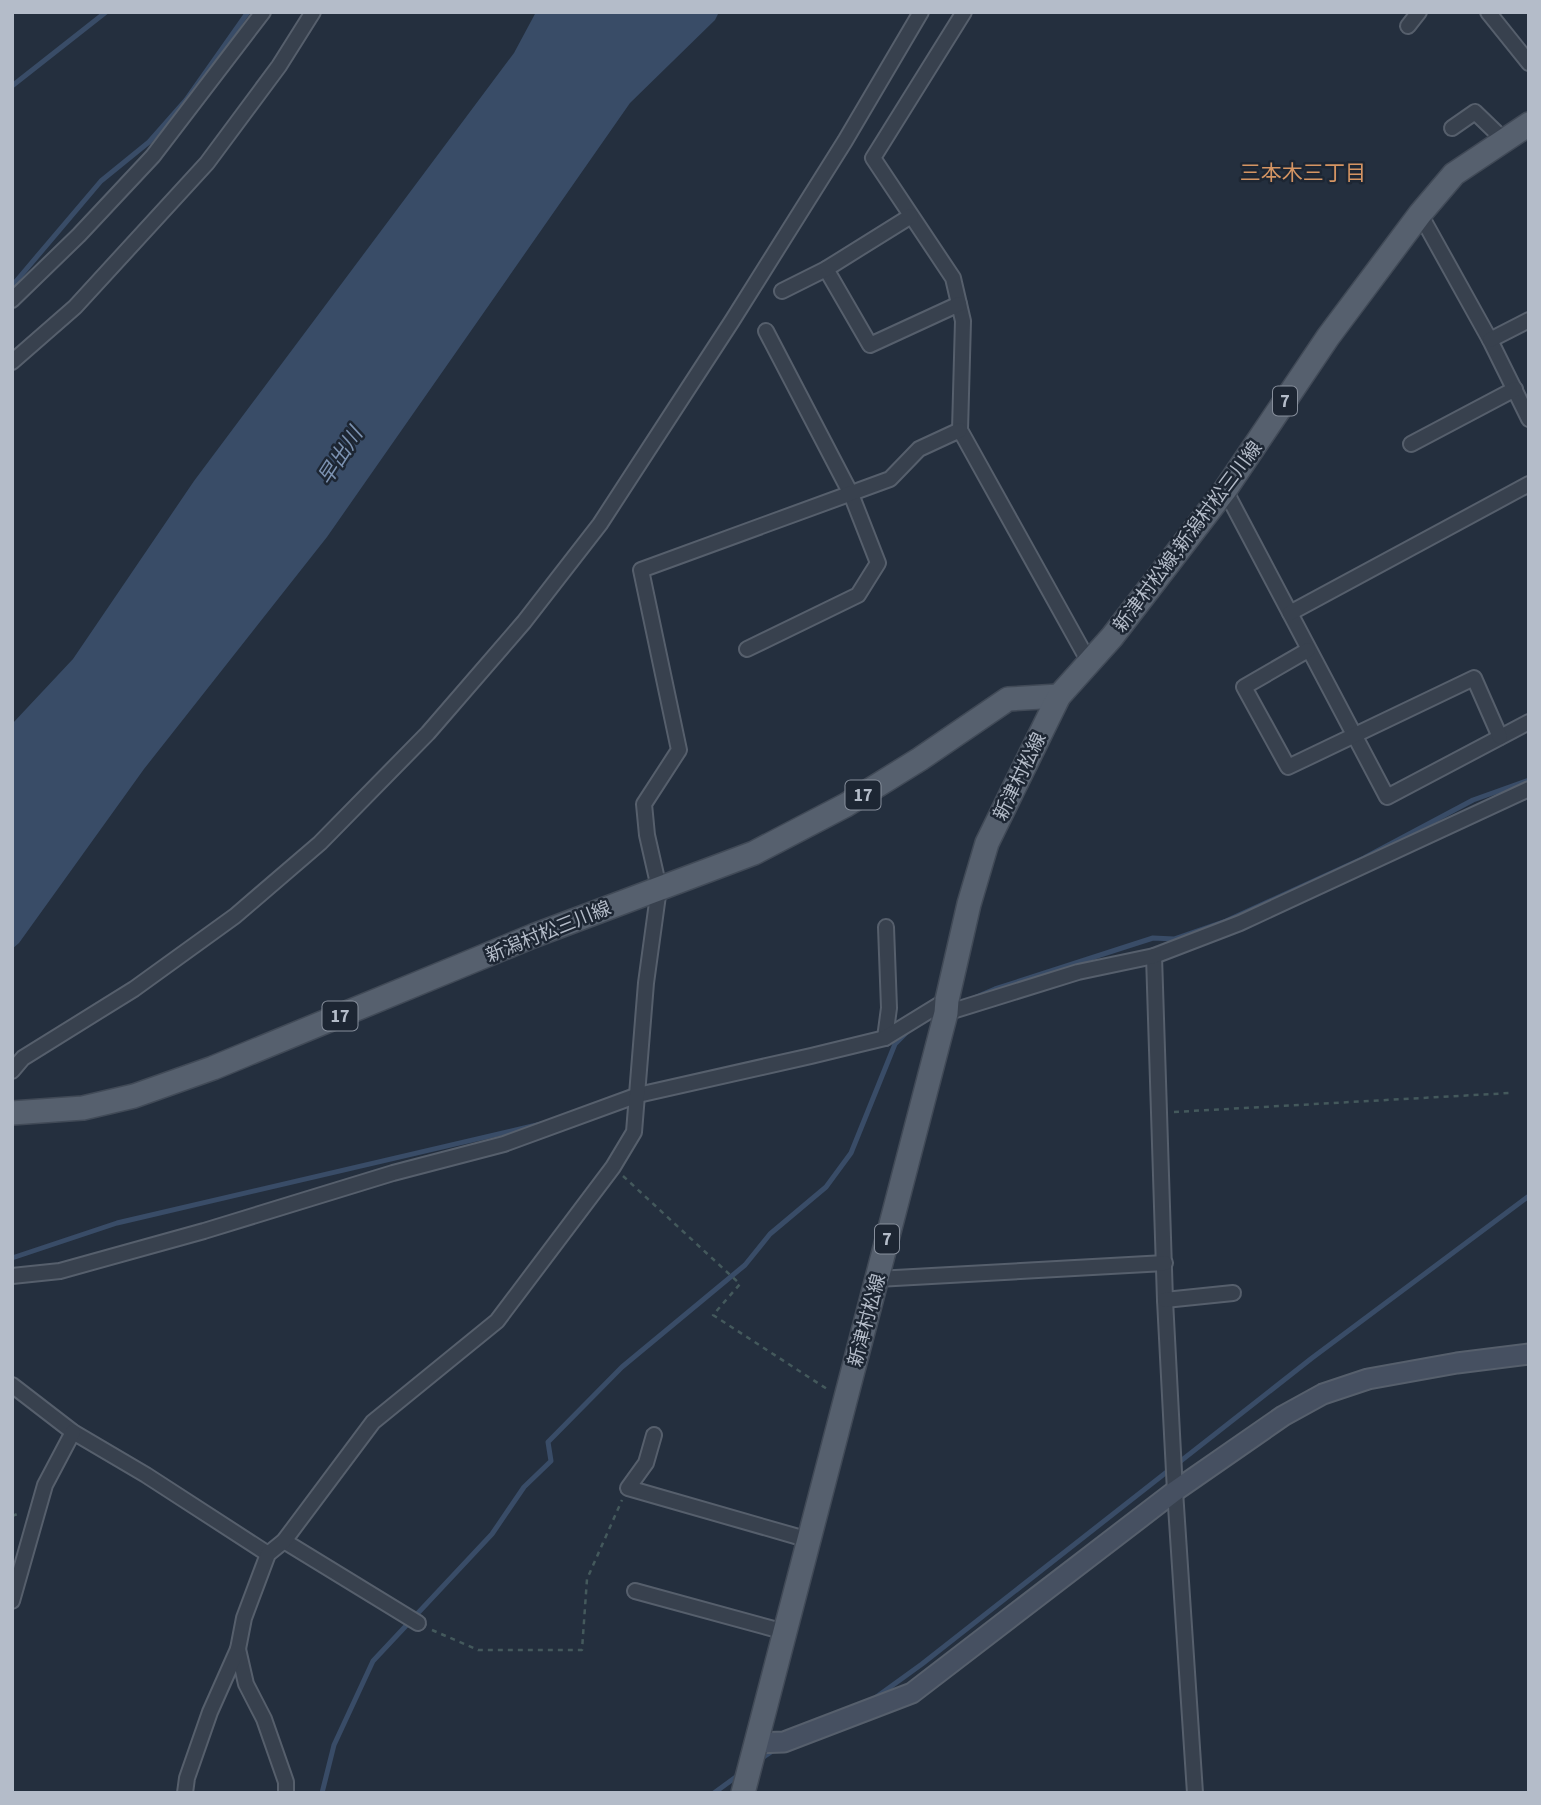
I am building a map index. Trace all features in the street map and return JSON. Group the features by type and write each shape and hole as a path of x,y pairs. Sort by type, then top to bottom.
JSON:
{"main road":[{"name":"新津村松線;新潟村松三川線","path":"1059,696 1112,636 1225,490 1328,337 1420,214 1454,174 1529,124"},
{"name":"新潟村松三川線","path":"12,1112 83,1108 134,1096 213,1068 533,936 754,853 846,805 1008,699 1059,696"},
{"name":"新津村松線","path":"743,1793 877,1279 946,1007 969,904 987,843 1059,696"}],"street":[{"path":"12,300 79,235 153,156 263,12"},
{"path":"12,362 75,307 207,163 279,66 313,12"},
{"path":"12,1071 23,1058 134,989 235,916 320,843 428,733 524,622 600,524 725,333 845,141 921,12"},
{"path":"964,12 873,158 953,278 963,321 960,430 1089,662"},
{"path":"1408,26 1419,12"},
{"path":"1488,12 1529,63"},
{"path":"1452,128 1475,112 1504,140"},
{"path":"1420,214 1490,340 1529,419"},
{"path":"782,291 826,269 911,216"},
{"path":"826,269 870,345 959,304"},
{"path":"1490,340 1529,320"},
{"path":"747,649 858,595 878,563 851,494 766,331"},
{"path":"1411,444 1515,390"},
{"path":"185,1793 187,1778 209,1712 237,1649 244,1618 268,1554 284,1541 373,1422 497,1321 613,1167 634,1132 646,983 659,888 647,835 644,804 678,750 641,570 890,479 919,449 960,430"},
{"path":"1290,613 1529,484"},
{"path":"1225,490 1387,797 1529,722"},
{"path":"1308,650 1244,687 1288,767 1474,678 1500,737"},
{"path":"12,1276 60,1271 204,1231 393,1173 504,1144 638,1095 885,1038 946,1007 1078,972 1154,956 1240,923 1529,789"},
{"path":"885,1038 889,1008 886,927"},
{"path":"1154,956 1165,1300 1195,1793"},
{"path":"877,1279 1165,1263"},
{"path":"1165,1300 1233,1293"},
{"path":"755,1743 785,1742 912,1693 1175,1491 1283,1416 1323,1394 1368,1380 1457,1363 1529,1354"},
{"path":"12,1385 73,1432 268,1554"},
{"path":"12,1601 45,1485 73,1432"},
{"path":"654,1435 646,1463 628,1488 809,1540"},
{"path":"284,1541 418,1623"},
{"path":"635,1591 785,1632"},
{"path":"237,1649 246,1684 264,1719 286,1782 286,1793"}],"path":[{"path":"1160,1113 1510,1093"},
{"path":"613,1167 740,1283 713,1315 844,1401"},
{"path":"418,1623 478,1650 582,1650 587,1579 628,1488"}],"water":[{"name":"早出川","path":"536,12 719,12 715,20 630,103 327,537 144,769 12,949 12,724 73,659 194,481 514,53"}],"waterway":[{"path":"12,86 106,12"},
{"path":"12,286 101,181 149,142 186,100 248,12"},
{"path":"974,998 1153,938 1174,939 1226,921 1364,858 1473,800 1529,780"},
{"path":"322,1793 334,1745 373,1661 492,1534 524,1487 551,1461 548,1442 622,1367 745,1265 770,1234 826,1187 851,1153 895,1044 907,1032"},
{"path":"12,1258 117,1223 541,1124"},
{"path":"875,1698 1312,1358 1529,1196"},
{"path":"759,1760 777,1748"},
{"path":"714,1793 740,1774"}],"district":[{"name":"三本木三丁目","path":"1303,173"}]}
